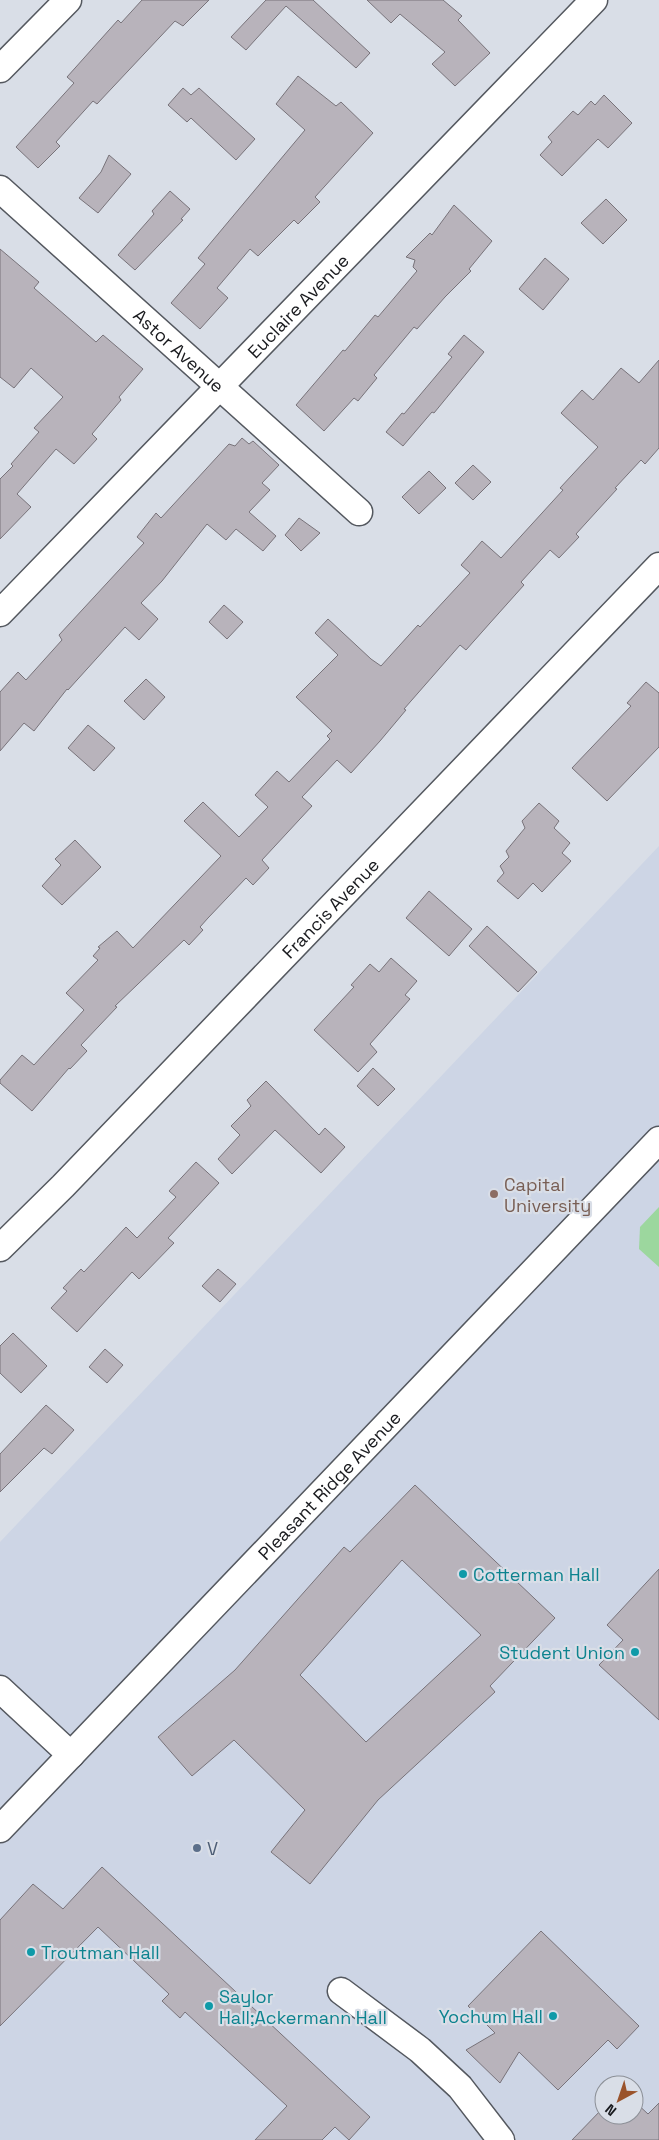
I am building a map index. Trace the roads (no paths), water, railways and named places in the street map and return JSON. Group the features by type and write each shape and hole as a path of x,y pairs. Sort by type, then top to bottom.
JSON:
{"street":[{"path":"0,69 68,0"},
{"name":"Euclaire Avenue","path":"0,612 594,0"},
{"name":"Astor Avenue","path":"0,189 360,512"},
{"name":"Francis Avenue","path":"0,1248 63,1186 659,566"},
{"name":"Pleasant Ridge Avenue","path":"0,1829 659,1140"},
{"path":"0,1689 71,1755"},
{"path":"341,1991 420,2050 460,2087 501,2140"}],"place":[{"name":"Capital University","path":"494,1194"},
{"name":"Cotterman Hall","path":"463,1574"},
{"name":"Student Union","path":"635,1652"},
{"name":"V","path":"197,1848"},
{"name":"Troutman Hall","path":"31,1952"},
{"name":"Saylor Hall;Ackermann Hall","path":"209,2006"},
{"name":"Yochum Hall","path":"553,2016"}]}
